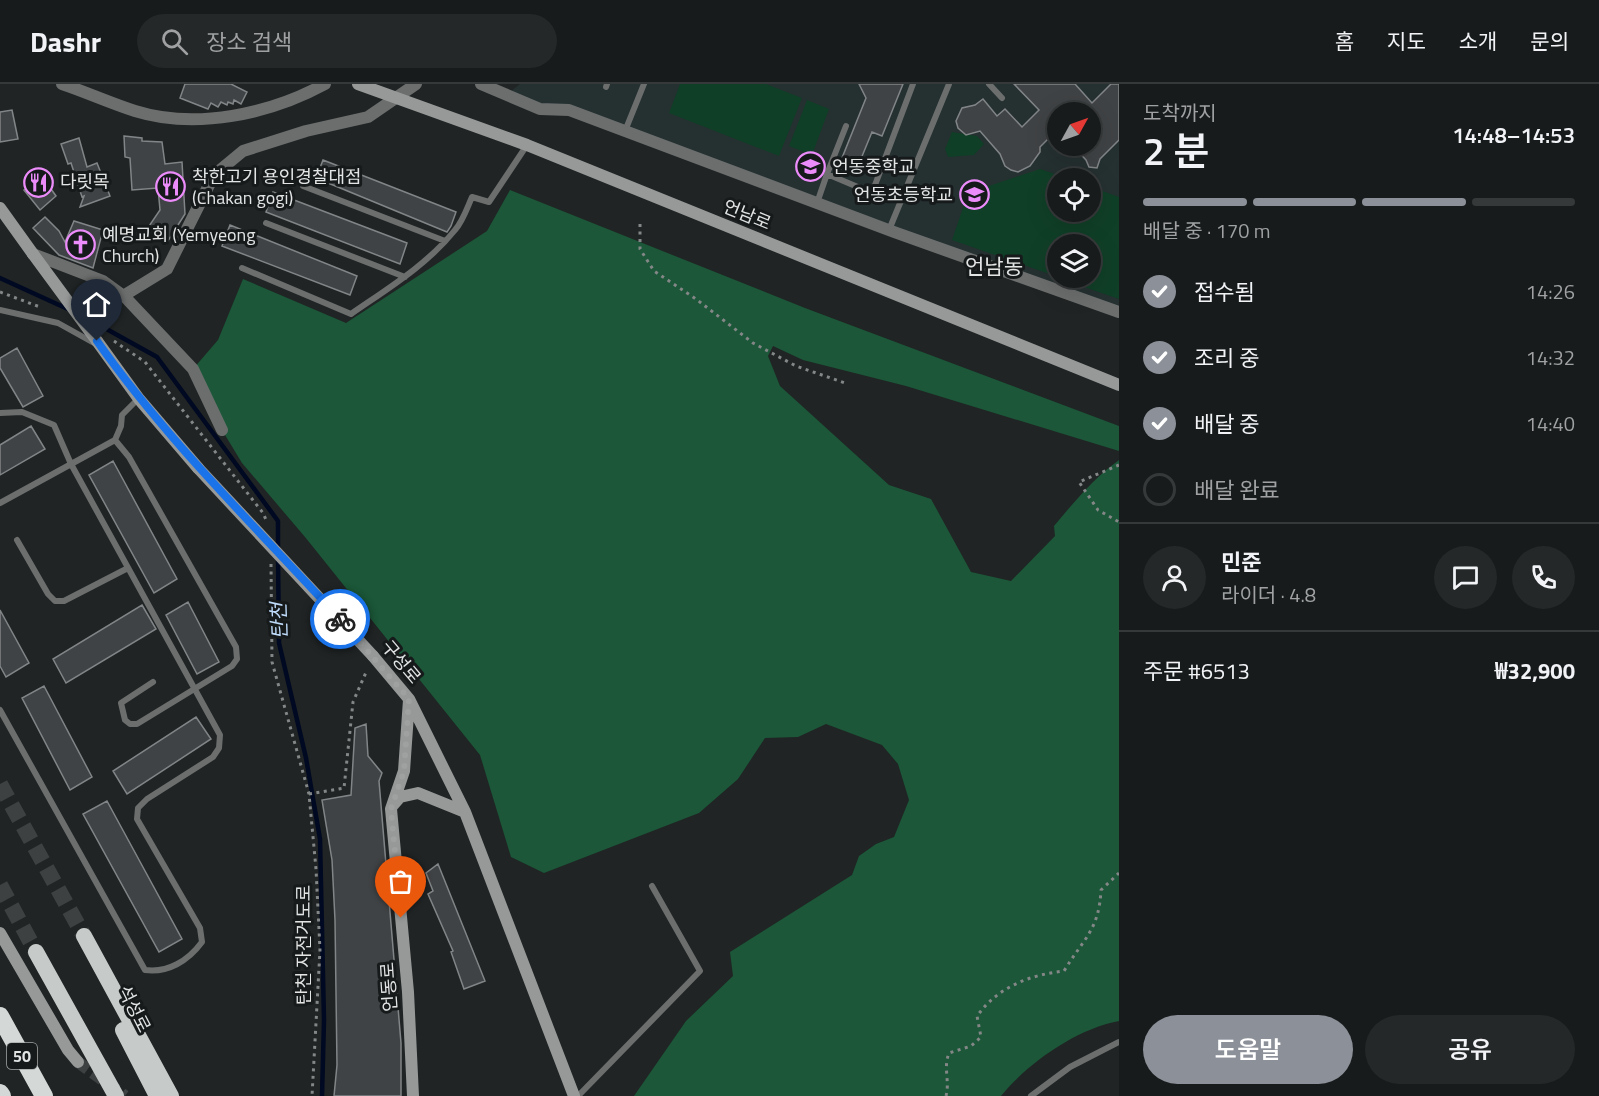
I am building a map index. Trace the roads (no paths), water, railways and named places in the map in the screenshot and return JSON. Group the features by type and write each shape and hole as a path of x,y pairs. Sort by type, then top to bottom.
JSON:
{"highway":[{"name":"석성로","path":"157,1096 80,938 171,1096"},
{"path":"36,952 116,1096"},
{"name":"50","path":"0,1016 44,1096"}],"main road":[{"name":"언남로","path":"360,84 527,145 1119,386"},
{"name":"구성로","path":"0,208 101,341 139,399 198,468 373,656 409,699 465,812 573,1096"},
{"name":"언동로","path":"409,699 404,771 391,809 406,970 413,1096"},
{"path":"391,809 400,797 418,793 465,812"},
{"path":"0,933 68,1050 78,1062"}],"street":[{"path":"62,84 137,111 187,119 264,110 326,84"},
{"path":"123,296 167,269 214,176 243,151 306,131 368,117 416,84"},
{"path":"481,84 540,109 569,110 889,230 1119,312"},
{"path":"33,254 104,281 123,296 193,369 222,430"}],"lane":[{"path":"625,131 644,84"},
{"path":"827,174 872,193 913,84"},
{"path":"889,230 949,84"},
{"path":"989,84 1002,98"},
{"path":"817,203 846,126"},
{"path":"242,268 351,314 405,277 445,241 457,228 472,197 489,202 527,145"},
{"path":"303,186 445,241"},
{"path":"267,223 405,277"},
{"path":"0,310 58,323 101,341"},
{"path":"0,503 115,440 121,426 122,415 139,399"},
{"path":"0,413 22,412 54,425 71,464 220,735 219,748 213,758 147,799 138,808 137,819 200,928 202,942 193,955 160,972 145,970 0,710"},
{"path":"115,440 129,456 236,647 237,658 232,666 137,724 130,724 125,720 121,704 153,682"},
{"path":"17,540 48,594 55,601 64,601 128,568"},
{"path":"578,1096 700,971 652,886"},
{"path":"1031,1096 1070,1067 1119,1042"}],"waterway":[{"name":"탄천","path":"0,278 70,310"},
{"name":"탄천","path":"83,316 157,357 278,521 278,549"},
{"name":"탄천","path":"278,557 279,643 306,758 320,839 324,1020 322,1096"}],"tunnel":[{"path":"0,784 84,936"},
{"path":"0,885 36,952"},
{"path":"78,1062 125,1096"}],"place":[{"name":"언동중학교","path":"811,167"},
{"name":"다릿목","path":"39,182"},
{"name":"착한고기 용인경찰대점 (Chakan gogi)","path":"171,187"},
{"name":"언동초등학교","path":"974,195"},
{"name":"예명교회 (Yemyeong Church)","path":"81,245"}],"district":[{"name":"언남동","path":"994,267"}]}
